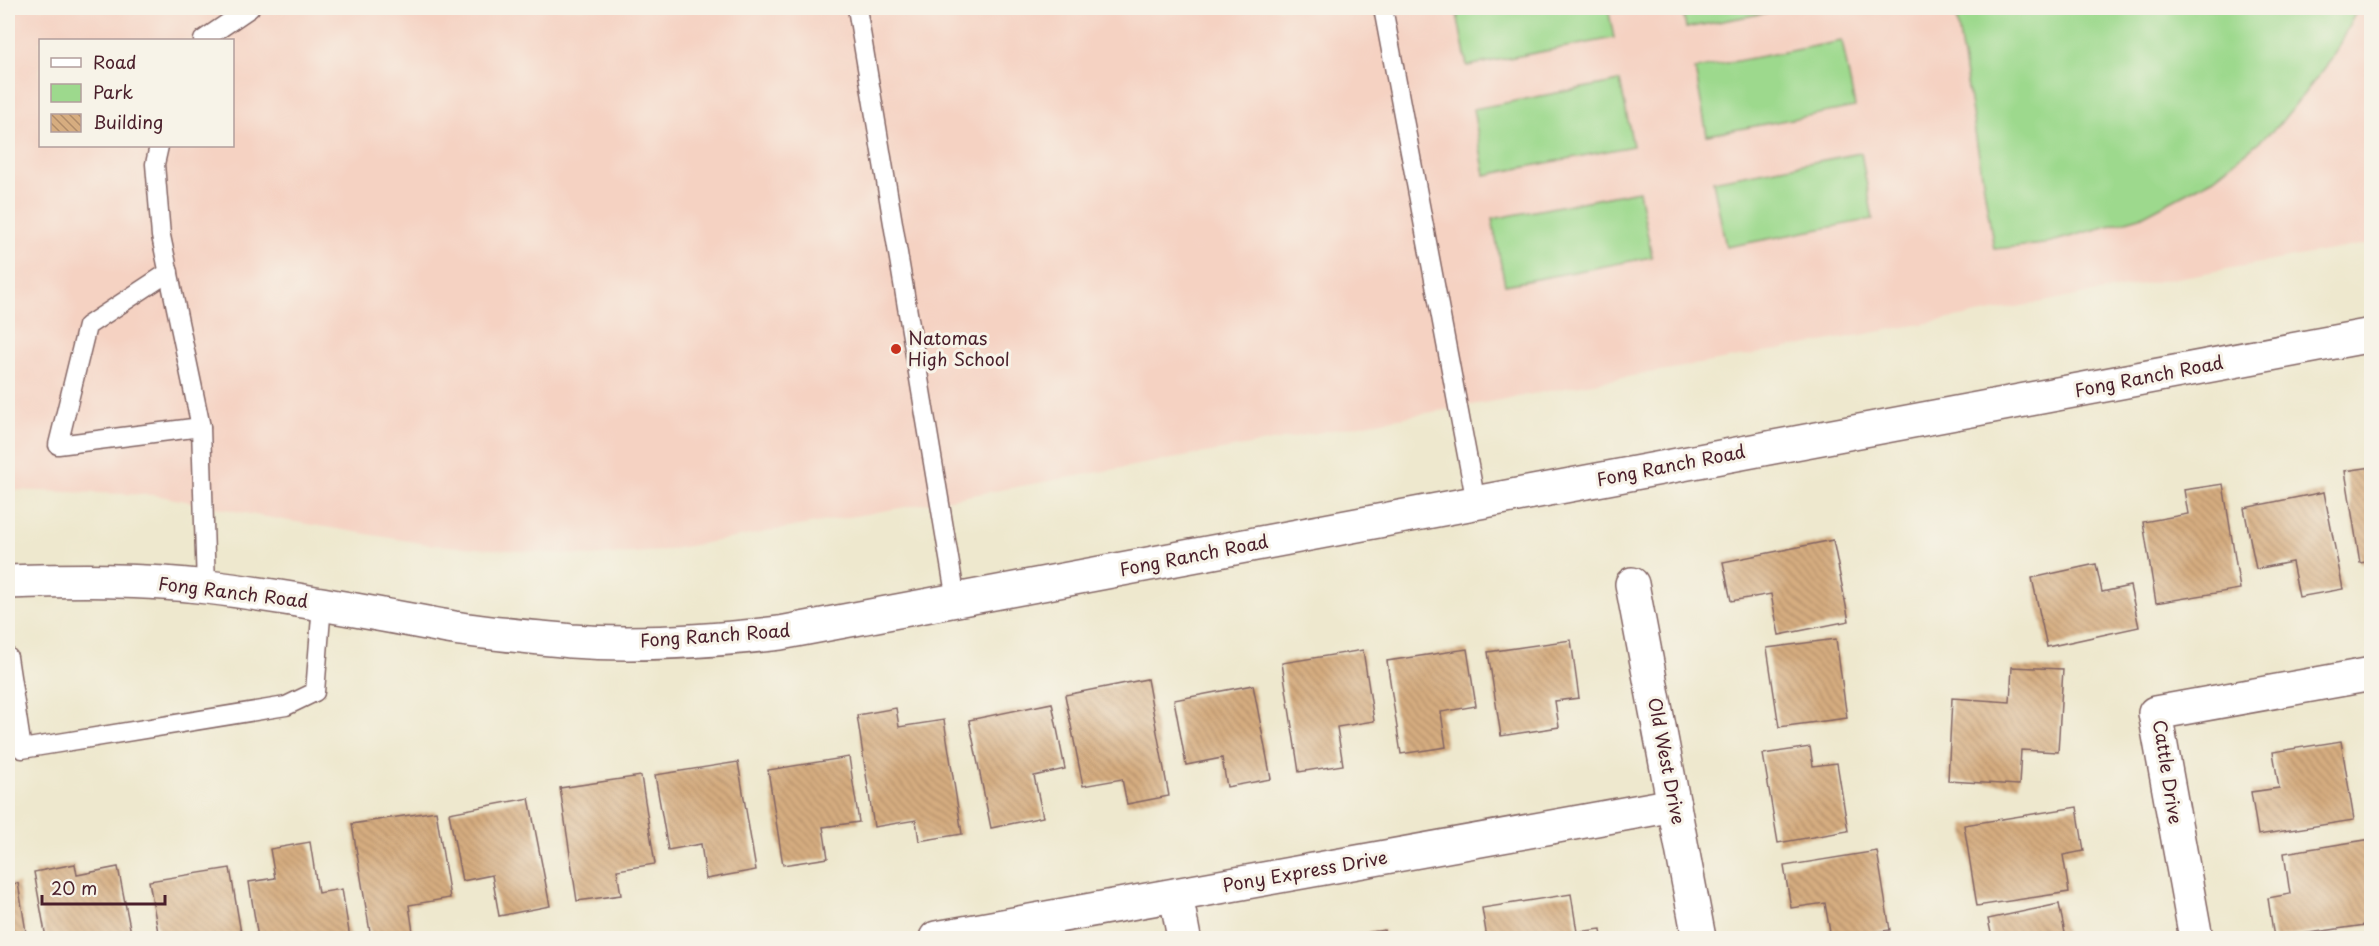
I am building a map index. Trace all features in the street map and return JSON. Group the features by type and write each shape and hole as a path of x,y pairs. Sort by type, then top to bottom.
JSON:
{"street":[{"name":"Fong Ranch Road","path":"8,582 151,583 206,587 371,611 456,628 573,641 652,643 730,639 780,633 2372,335"},
{"name":"Old West Drive","path":"1632,584 1699,939"},
{"name":"Cattle Drive","path":"2196,939 2155,713 2372,674"},
{"name":"Pony Express Drive","path":"936,939 1674,805"},
{"path":"1176,895 1184,939"}],"lane":[{"path":"204,39 250,8"},
{"path":"857,8 956,600"},
{"path":"1383,8 1476,503"},
{"path":"159,147 155,164 161,236 201,427 206,587"},
{"path":"169,272 87,326 58,445 201,427"},
{"path":"8,657 22,749 286,706 315,692 322,604"}],"shaded area":[{"name":"Natomas High School","path":"8,8 2371,8 2371,243 661,551 590,556 432,545 260,516 155,495 8,490"}],"green space":[{"path":"1456,8 1608,8 1614,38 1467,66"},
{"path":"1682,8 1791,8 1686,28"},
{"path":"1955,8 2358,8 2331,60 2278,126 2214,178 2140,217 2044,244 1994,249"},
{"path":"1842,41 1855,107 1707,135 1695,69"},
{"path":"1620,81 1633,146 1485,175 1473,109"},
{"path":"1861,153 1873,219 1726,247 1713,181"},
{"path":"1639,191 1652,257 1505,285 1492,219"}],"building":[{"path":"2372,467 2372,561 2360,563 2345,471"},
{"path":"2223,484 2240,589 2156,603 2143,522 2188,514 2184,490"},
{"path":"2324,492 2343,589 2299,597 2292,562 2256,569 2244,508"},
{"path":"1833,540 1849,621 1779,635 1771,594 1731,601 1723,562"},
{"path":"2096,564 2102,592 2130,586 2139,627 2047,647 2032,578"},
{"path":"1836,639 1847,718 1779,727 1767,648"},
{"path":"1571,640 1579,698 1555,701 1559,727 1501,736 1488,652"},
{"path":"1467,649 1476,706 1441,712 1446,747 1401,754 1387,661"},
{"path":"1363,650 1374,721 1337,727 1343,765 1299,772 1282,663"},
{"path":"2012,667 2063,669 2058,752 2021,750 2019,785 1948,781 1952,698 2010,702"},
{"path":"1147,679 1169,796 1127,804 1122,779 1083,786 1065,695"},
{"path":"1253,685 1271,779 1227,787 1222,758 1186,765 1174,700"},
{"path":"1052,703 1065,769 1034,776 1043,817 991,828 969,720"},
{"path":"896,708 899,727 944,720 962,834 919,841 916,820 874,827 857,715"},
{"path":"2341,741 2354,820 2258,835 2251,792 2279,788 2273,752"},
{"path":"1810,747 1813,766 1837,763 1848,831 1778,843 1763,754"},
{"path":"849,757 859,822 823,827 828,858 783,865 768,770"},
{"path":"738,762 756,870 706,879 701,844 668,850 655,775"},
{"path":"641,776 655,864 617,870 621,895 577,901 560,788"},
{"path":"529,798 550,906 499,916 492,875 462,881 449,813"},
{"path":"2077,807 2084,851 2063,855 2069,892 1977,906 1964,825"},
{"path":"436,811 450,898 409,905 413,932 371,938 352,824"},
{"path":"2372,839 2372,924 2274,938 2268,898 2290,894 2284,853"},
{"path":"310,842 318,893 342,889 350,938 258,938 249,882 275,878 270,849"},
{"path":"1877,851 1890,930 1831,938 1825,903 1791,908 1784,866"},
{"path":"75,864 77,875 118,867 132,938 46,938 34,872"},
{"path":"230,868 241,933 212,938 159,938 149,881"},
{"path":"18,883 27,938 8,938 8,885"},
{"path":"1571,894 1577,932 1601,929 1602,938 1487,938 1482,908"},
{"path":"2059,904 2066,938 1992,938 1988,919"},
{"path":"1384,930 1385,938 1340,938 1340,937"}],"place":[{"name":"Natomas High School","path":"896,349"}]}
